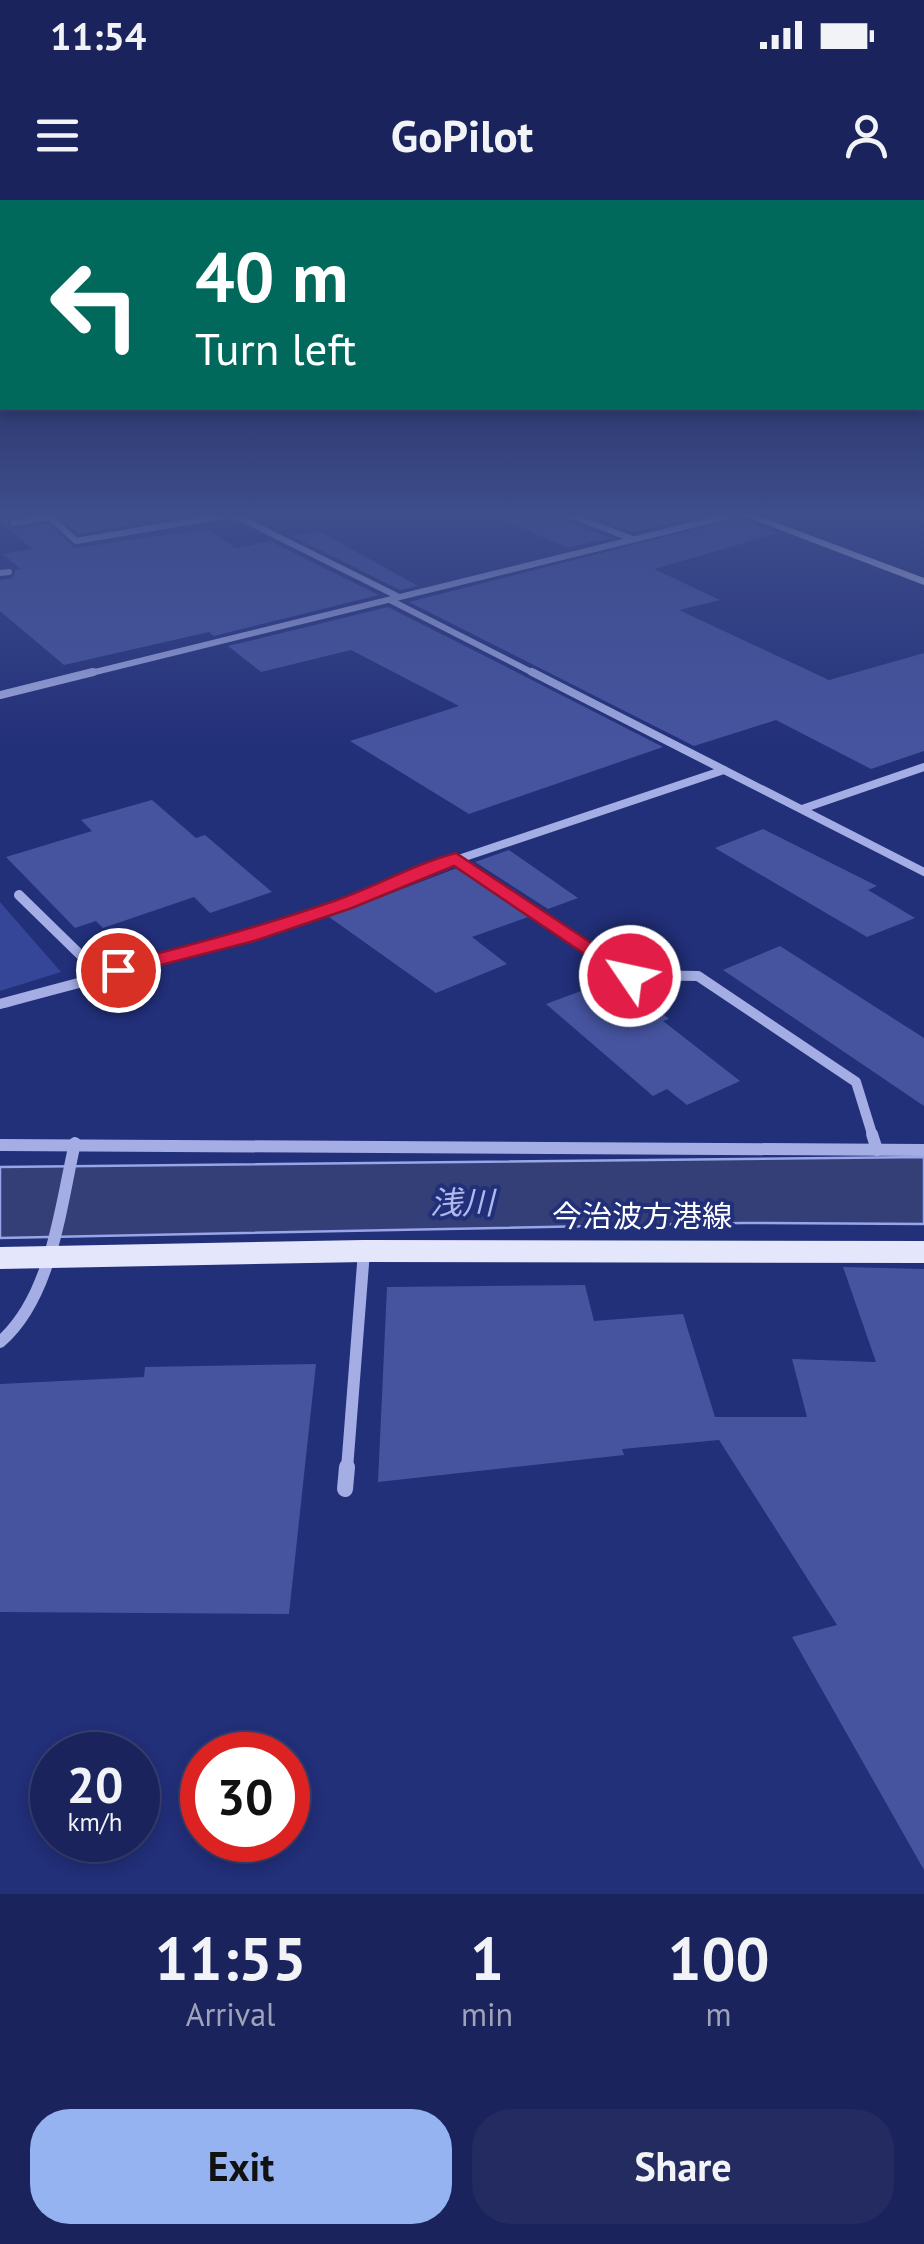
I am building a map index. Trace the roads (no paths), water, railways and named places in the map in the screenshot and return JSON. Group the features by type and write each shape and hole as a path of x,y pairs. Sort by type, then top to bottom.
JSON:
{"main road":[{"name":"今治波方港線","path":"0,1258 51,1250 924,1252"}],"street":[{"path":"394,594 400,597"},
{"path":"0,695 412,594"},
{"path":"390,600 924,872"},
{"path":"802,810 924,767"},
{"path":"0,1004 247,937 346,904 412,874 724,770"},
{"path":"456,859 630,976 698,976 856,1082 877,1150"},
{"path":"19,895 101,975"},
{"path":"0,1146 924,1150"},
{"path":"0,1342 22,1323 51,1250 75,1147"},
{"path":"345,1489 364,1251"}],"water":[{"name":"浅川","path":"924,1157 924,1224 742,1223 0,1238 0,1167"}]}
